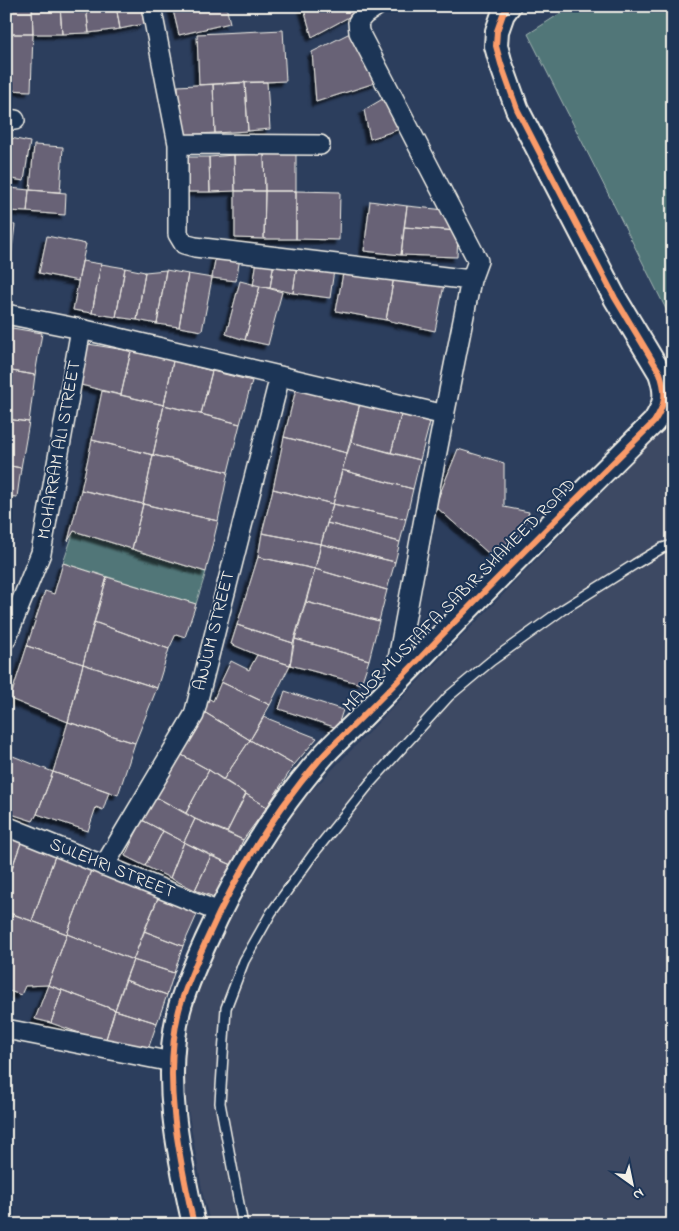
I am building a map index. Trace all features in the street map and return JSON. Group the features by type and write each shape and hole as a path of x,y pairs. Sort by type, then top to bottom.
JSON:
{"street":[{"path":"151,6 178,144 178,234 184,244 195,247 471,280"},
{"path":"378,6 364,15 358,22 359,32 478,261 471,280 393,686"},
{"name":"MAJOR MUSTAFA SABIR SHAHEED ROAD","path":"194,1225 185,1184 173,1107 172,1062 179,1010 197,961 219,912 252,852 277,814 321,758 510,564 654,422 662,410 669,389 615,298 517,109 496,46 497,31 503,14 509,6"},
{"path":"178,144 320,145"},
{"path":"6,314 81,329 445,415"},
{"name":"MOHARRAM ALI STREET","path":"6,639 41,553 81,329"},
{"name":"ANJUM STREET","path":"104,866 194,715 280,376"},
{"name":"SULEHRI STREET","path":"6,826 219,912"},
{"path":"7,1034 172,1062"}],"lane":[{"path":"243,1225 220,1103 226,1008 244,961 271,913 314,853 364,791 449,696 491,661 562,610 662,548 673,545"}],"shaded area":[{"path":"673,420 673,1225 211,1225 204,1200 180,1064 187,1013 214,945 293,810"}],"green space":[{"path":"572,6 673,6 673,323 528,34"},
{"path":"74,531 206,572 196,604 63,563"}],"building":[{"path":"6,6 32,6 33,34 6,34"},
{"path":"32,6 60,6 62,34 33,34"},
{"path":"60,6 86,6 89,33 62,34"},
{"path":"86,6 116,6 120,29 89,33"},
{"path":"116,6 141,6 144,24 120,29"},
{"path":"172,6 226,6 230,23 179,35"},
{"path":"303,6 369,6 312,37"},
{"path":"283,30 286,81 199,85 197,34"},
{"path":"350,33 378,82 316,102 312,52"},
{"path":"6,34 33,34 31,91 6,90"},
{"path":"245,82 248,131 215,133 213,84"},
{"path":"245,82 267,82 270,129 248,131"},
{"path":"213,84 215,133 181,135 178,86"},
{"path":"386,97 403,128 370,139 364,110"},
{"path":"6,137 30,142 24,181 6,178"},
{"path":"34,145 63,147 60,192 30,190"},
{"path":"296,153 296,191 265,191 264,154"},
{"path":"264,154 265,191 235,191 234,155"},
{"path":"234,155 235,191 210,192 209,157"},
{"path":"187,157 209,157 210,192 188,192"},
{"path":"6,188 10,188 7,211 6,211"},
{"path":"10,188 29,190 27,212 7,211"},
{"path":"29,190 66,193 65,215 27,212"},
{"path":"235,191 265,191 264,239 235,238"},
{"path":"265,191 296,191 296,239 264,239"},
{"path":"296,191 340,192 339,240 296,239"},
{"path":"370,201 407,206 401,255 364,251"},
{"path":"407,206 445,210 458,231 404,227"},
{"path":"6,224 15,225 7,290 6,290"},
{"path":"404,227 458,231 457,257 401,255"},
{"path":"47,236 86,244 78,281 39,273"},
{"path":"216,254 240,258 236,281 212,278"},
{"path":"257,260 274,262 270,288 253,286"},
{"path":"82,261 101,264 92,313 73,310"},
{"path":"274,262 297,265 293,293 270,288"},
{"path":"101,264 125,268 116,317 92,313"},
{"path":"297,265 334,270 330,298 293,293"},
{"path":"125,268 145,272 137,320 116,317"},
{"path":"344,268 394,277 386,320 336,311"},
{"path":"166,270 188,274 179,327 157,324"},
{"path":"166,270 157,324 137,320 145,272"},
{"path":"188,274 212,278 202,331 179,327"},
{"path":"394,277 444,285 435,331 386,320"},
{"path":"240,281 260,286 245,340 226,334"},
{"path":"260,286 282,292 268,345 245,340"},
{"path":"6,327 42,333 35,375 6,370"},
{"path":"88,344 131,351 121,395 81,385"},
{"path":"131,351 173,361 164,405 121,395"},
{"path":"173,361 212,371 201,414 164,405"},
{"path":"6,370 35,375 29,422 6,419"},
{"path":"212,371 252,381 240,424 201,414"},
{"path":"296,389 360,403 347,453 284,437"},
{"path":"102,391 164,405 153,455 92,440"},
{"path":"360,403 401,415 391,453 351,442"},
{"path":"164,405 240,424 228,472 153,455"},
{"path":"401,415 430,422 420,460 391,453"},
{"path":"6,419 29,422 21,468 6,465"},
{"path":"284,437 347,453 333,504 273,489"},
{"path":"92,440 153,455 143,504 81,490"},
{"path":"351,442 420,460 413,489 342,470"},
{"path":"458,449 504,463 504,507 529,512 521,536 488,553 435,506"},
{"path":"153,455 228,472 218,521 143,504"},
{"path":"6,465 21,468 17,497 6,496"},
{"path":"342,470 413,489 406,519 333,504"},
{"path":"273,489 333,504 321,544 262,533"},
{"path":"81,490 143,504 132,549 74,531 68,541"},
{"path":"143,504 218,521 206,572 132,549"},
{"path":"333,504 406,519 400,542 327,523"},
{"path":"327,523 400,542 395,562 321,544"},
{"path":"262,533 321,544 315,569 258,557"},
{"path":"321,544 395,562 387,590 315,569"},
{"path":"258,557 315,569 293,643 237,625"},
{"path":"63,563 107,577 83,664 27,646 45,591 54,594"},
{"path":"315,569 387,590 379,621 306,602"},
{"path":"107,577 196,604 185,637 176,634 169,649 94,622"},
{"path":"306,602 379,621 369,660 295,639"},
{"path":"94,622 169,649 157,688 83,664"},
{"path":"237,625 293,643 290,665 257,655 231,644"},
{"path":"295,639 369,660 361,684 290,665"},
{"path":"27,646 83,664 68,722 10,699"},
{"path":"257,655 290,665 270,705 221,682 231,661 249,670"},
{"path":"83,664 157,688 135,743 68,722"},
{"path":"221,682 270,705 250,740 204,712 200,714 208,698 213,701"},
{"path":"285,691 343,710 337,728 279,709"},
{"path":"204,712 250,740 223,780 180,754"},
{"path":"264,717 317,738 294,765 250,740"},
{"path":"68,722 135,743 118,795 53,772"},
{"path":"250,740 294,765 267,807 223,780"},
{"path":"6,754 13,756 6,775"},
{"path":"180,754 209,770 186,813 156,797"},
{"path":"13,756 53,772 33,821 8,813 6,775"},
{"path":"209,770 246,794 227,832 195,819 186,813"},
{"path":"53,772 109,792 103,810 96,807 88,831 37,814"},
{"path":"246,794 267,807 243,840 227,832"},
{"path":"156,797 195,819 184,842 142,820"},
{"path":"195,819 243,840 232,865 184,842"},
{"path":"142,820 163,831 145,866 125,856"},
{"path":"163,831 184,842 170,878 145,866"},
{"path":"6,834 22,840 10,874 6,873"},
{"path":"22,840 56,853 32,921 6,912 6,884"},
{"path":"184,842 211,856 195,890 170,878"},
{"path":"56,853 93,865 67,934 32,921"},
{"path":"211,856 232,865 217,898 195,890"},
{"path":"93,865 160,893 133,960 67,934"},
{"path":"160,893 199,910 183,946 144,931"},
{"path":"6,912 13,914 6,933"},
{"path":"13,914 67,934 48,985 25,986 21,995 6,990 6,933"},
{"path":"144,931 183,946 174,973 133,960"},
{"path":"67,934 133,960 115,1010 48,985"},
{"path":"133,960 174,973 167,995 125,980"},
{"path":"125,980 167,995 157,1023 115,1010"},
{"path":"48,985 62,990 51,1023 35,1019"},
{"path":"62,990 115,1010 105,1042 51,1023"},
{"path":"115,1010 157,1023 146,1055 105,1042"}],"cycle path":[{"path":"194,1225 174,1118 172,1091 174,1037 179,1010 191,975 217,917 242,869 271,823 303,779 325,754 654,422 663,404 664,387 660,373 615,298 517,109 496,46 497,31 503,14 509,6"}]}
